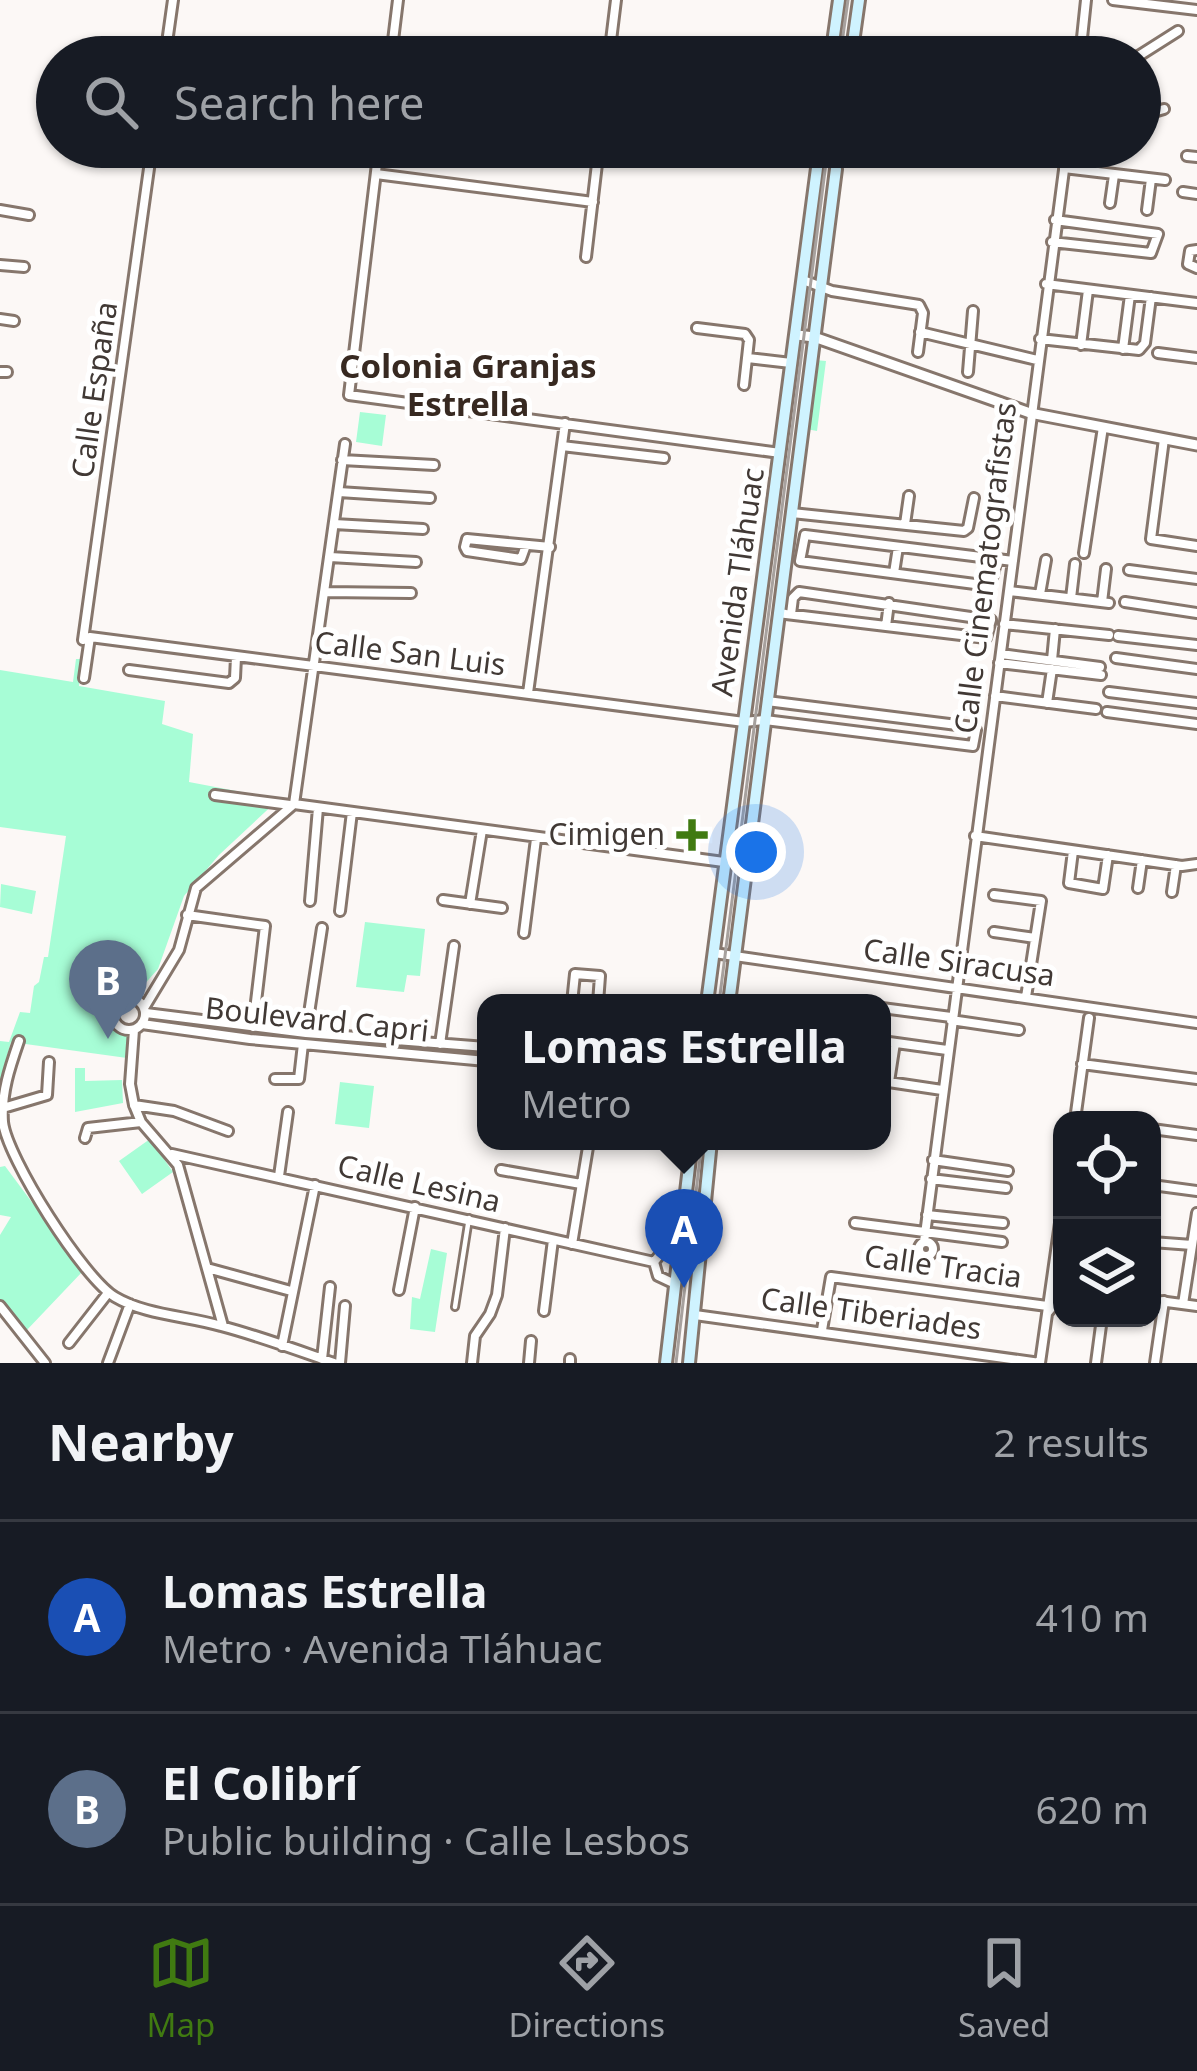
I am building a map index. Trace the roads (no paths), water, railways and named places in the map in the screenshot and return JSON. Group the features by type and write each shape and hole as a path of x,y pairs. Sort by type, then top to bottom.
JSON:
{"main road":[{"path":"834,36 839,0"},
{"path":"854,36 859,0"},
{"name":"Avenida Tláhuac","path":"708,994 818,168"},
{"name":"Avenida Tláhuac","path":"730,994 767,700 785,614 792,513 836,169"},
{"path":"666,1363 691,1150"},
{"path":"689,1363 710,1150"}],"street":[{"path":"168,36 173,0"},
{"path":"394,36 398,0"},
{"path":"612,36 616,0"},
{"path":"1083,36 1086,0"},
{"path":"1113,0 1197,10"},
{"path":"1161,42 1178,31"},
{"name":"Calle España","path":"85,638 149,168"},
{"path":"377,168 349,394 780,454"},
{"path":"586,257 596,168"},
{"path":"1064,169 1166,180"},
{"name":"Calle Cinematografistas","path":"924,1237 1064,169"},
{"path":"376,174 592,202"},
{"path":"1110,203 1114,174"},
{"path":"1147,210 1151,179"},
{"path":"1183,192 1197,194"},
{"path":"0,210 28,215"},
{"path":"1052,242 1151,254 1158,234 1055,220"},
{"path":"1197,250 1190,251 1188,264 1197,268"},
{"path":"0,265 24,267"},
{"path":"803,280 919,305 918,352"},
{"path":"1046,284 1197,303"},
{"path":"1081,345 1088,290"},
{"path":"1123,349 1130,296"},
{"path":"1040,339 1143,348 1151,297"},
{"path":"968,372 973,311"},
{"path":"0,320 14,321"},
{"path":"698,328 746,334 744,385"},
{"path":"920,332 1037,360"},
{"path":"797,335 1030,413 1197,446"},
{"path":"1158,353 1197,358"},
{"path":"748,358 793,364"},
{"path":"528,693 565,423"},
{"path":"1084,553 1103,428"},
{"path":"1164,439 1151,535 1154,541 1197,547"},
{"path":"223,1326 183,1176 172,1154 141,1122 130,1084 142,1019 171,968 196,888 292,805 345,444"},
{"path":"562,446 664,458"},
{"path":"342,460 434,465"},
{"path":"339,492 430,498"},
{"path":"904,524 909,496"},
{"path":"792,513 964,531 974,498"},
{"path":"334,524 423,529"},
{"path":"997,559 990,586 801,562 802,537 898,547 997,559 1013,561"},
{"path":"526,544 521,559 464,548 467,538 526,544 550,547"},
{"path":"895,573 898,547"},
{"path":"330,557 416,562"},
{"path":"1040,595 1046,560"},
{"path":"1071,598 1075,564"},
{"path":"1009,590 1105,602 1106,568"},
{"path":"1129,570 1197,579"},
{"path":"325,592 411,593"},
{"path":"799,592 992,620 986,638 785,614 799,592"},
{"path":"1125,602 1197,613"},
{"path":"886,626 889,603"},
{"path":"1004,623 1197,645"},
{"path":"1047,703 1055,629"},
{"path":"84,678 85,638"},
{"name":"Calle San Luis","path":"85,638 744,722 765,720 973,746 973,727 881,716"},
{"path":"129,670 229,683 235,678 236,657"},
{"path":"1000,658 1101,671"},
{"path":"1116,658 1197,668"},
{"path":"1109,692 1197,703"},
{"path":"995,696 1197,724"},
{"path":"767,700 881,716 878,736"},
{"path":"214,795 746,866"},
{"path":"310,901 318,808"},
{"path":"340,911 352,812"},
{"path":"470,904 482,830"},
{"path":"975,836 1176,865 1197,864"},
{"path":"524,933 536,838"},
{"path":"1073,850 1069,884 1103,889 1108,855"},
{"path":"1138,888 1142,860"},
{"path":"1172,892 1176,865"},
{"path":"994,895 1041,901 1026,997"},
{"path":"443,901 502,908"},
{"path":"187,915 265,926 253,1027"},
{"path":"306,1033 322,928"},
{"path":"994,932 1035,938"},
{"path":"440,1044 454,946"},
{"name":"Calle Siracusa","path":"714,953 1197,1022"},
{"path":"986,967 1031,974"},
{"path":"573,994 575,974 600,976 599,994"},
{"path":"891,1009 1019,1030"},
{"path":"1076,1111 1089,1018"},
{"name":"Boulevard Capri","path":"142,1019 477,1046"},
{"name":"Boulevard Capri","path":"142,1019 303,1044 477,1060"},
{"path":"19,1041 7,1076 3,1137 35,1194 109,1293 130,1304 223,1326 337,1363 345,1306"},
{"path":"891,1042 947,1050"},
{"path":"891,1060 895,1042"},
{"path":"275,1078 299,1079 303,1044"},
{"path":"2,1113 47,1096 49,1062"},
{"path":"1082,1064 1197,1079"},
{"path":"891,1083 942,1090"},
{"path":"134,1106 174,1111 228,1131"},
{"path":"279,1175 288,1112"},
{"path":"85,1138 88,1128 141,1122"},
{"path":"1161,1130 1197,1135"},
{"path":"572,1244 587,1150"},
{"name":"Calle Lesina","path":"172,1154 655,1262"},
{"path":"933,1160 1008,1171"},
{"path":"502,1170 581,1184"},
{"path":"931,1179 1006,1188"},
{"path":"282,1346 315,1186"},
{"path":"1161,1186 1197,1192"},
{"path":"399,1290 415,1207"},
{"path":"1183,1304 1197,1214"},
{"path":"926,1215 1003,1223"},
{"path":"455,1307 469,1218"},
{"path":"855,1223 924,1237 1002,1242"},
{"path":"472,1363 475,1336 496,1295 505,1228"},
{"path":"544,1311 554,1240"},
{"path":"1161,1243 1192,1245"},
{"path":"675,1284 658,1276 655,1262 662,1252 680,1250"},
{"path":"207,1268 291,1291"},
{"path":"1040,1363 1053,1272"},
{"name":"Calle Tracia","path":"822,1330 831,1277 1047,1310"},
{"path":"322,1359 330,1287"},
{"path":"69,1343 109,1293"},
{"path":"1161,1301 1197,1303"},
{"path":"1161,1320 1164,1301"},
{"path":"1047,1310 1053,1302"},
{"path":"108,1363 130,1304"},
{"path":"0,1306 45,1363"},
{"name":"Calle Tiberiades","path":"694,1316 1040,1363"},
{"path":"1096,1363 1101,1327"},
{"path":"1155,1363 1160,1327"},
{"path":"529,1363 531,1341"}],"railway":[{"path":"843,36 848,0"},
{"path":"720,994 825,168"},
{"path":"676,1363 701,1150"}],"place":[{"name":"Cimigen","path":"692,835"},
{"name":"El Colibrí","path":"108,1039"},
{"name":"Lomas Estrella","path":"684,1288"}],"district":[{"name":"Colonia Granjas Estrella","path":"468,385"}]}
